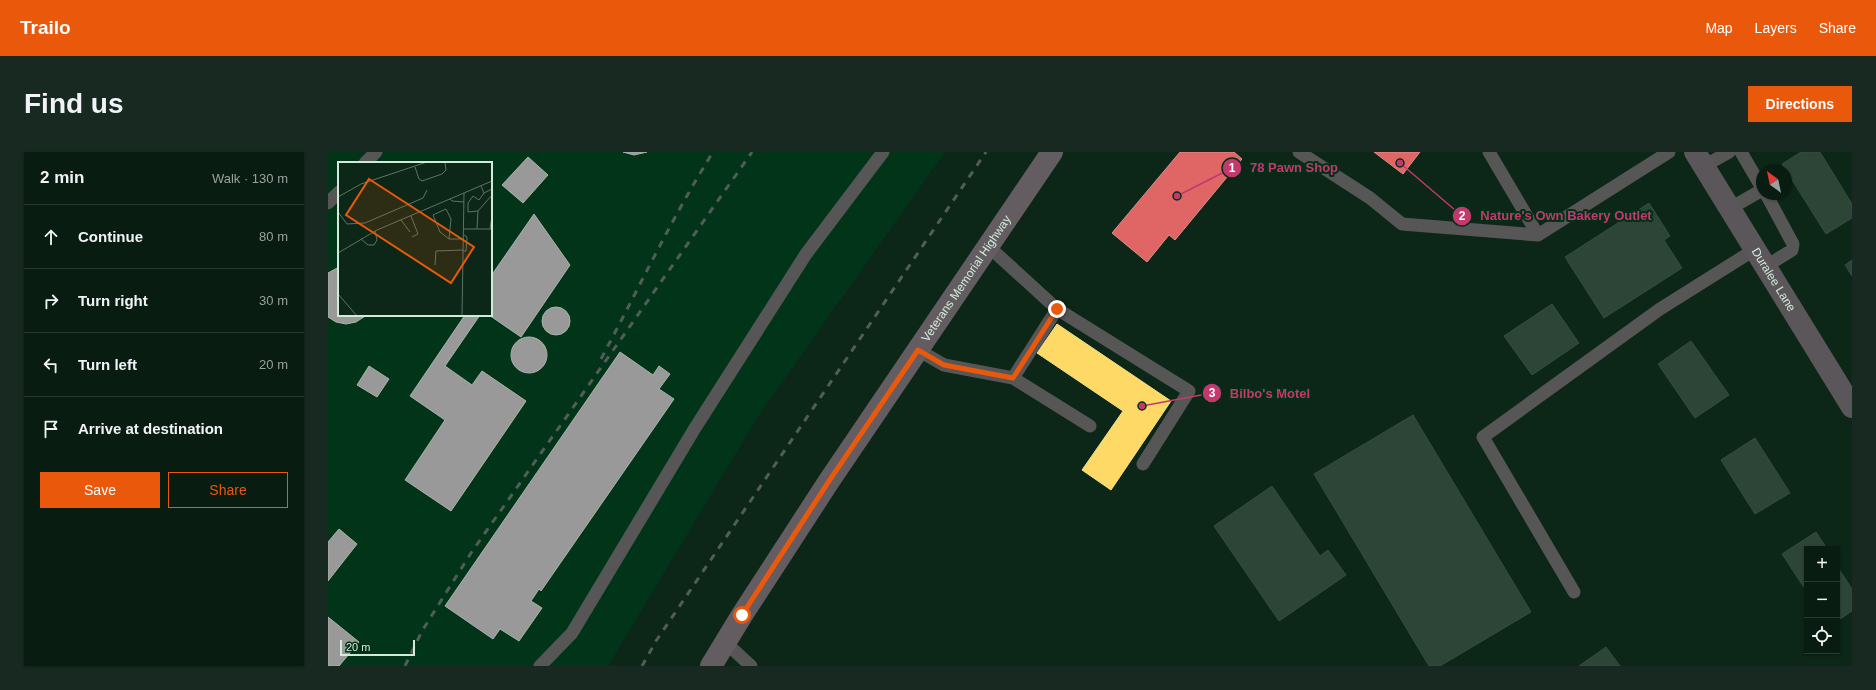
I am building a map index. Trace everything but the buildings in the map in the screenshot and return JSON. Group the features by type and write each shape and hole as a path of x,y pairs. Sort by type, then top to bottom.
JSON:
{"main road":[{"name":"Veterans Memorial Highway","path":"711,666 829,481 1052,152"}],"street":[{"name":"Duralee Lane","path":"1699,159 1852,407"}],"lane":[{"path":"366,162 376,152"},
{"path":"540,666 572,633 695,428 806,254 883,152"},
{"path":"1299,152 1370,198 1402,224 1538,235 1668,152"},
{"path":"1489,152 1538,235"},
{"path":"1699,159 1729,152"},
{"path":"1741,152 1756,178"},
{"path":"328,203 338,193"},
{"path":"1729,209 1756,193"},
{"path":"1574,592 1483,437 1660,309 1760,258 1792,250 1793,244 1769,200"},
{"path":"988,246 1057,309 1189,391 1143,464"},
{"path":"1013,378 1057,309"},
{"path":"918,350 944,365 1013,378 1090,426"},
{"path":"725,642 751,666"}],"shaded area":[{"path":"328,152 945,152 759,415 608,666 328,666"}],"railway":[{"path":"601,359 669,229 713,152"},
{"path":"405,666 422,631 471,553 752,152"},
{"path":"642,666 656,641 986,152"}],"place":[{"name":"Nature's Own Bakery Outlet","path":"1400,163"},
{"name":"78 Pawn Shop","path":"1177,196"},
{"name":"Bilbo's Motel","path":"1142,406"}],"route":[{"path":"742,615 829,481 918,350 944,365 1013,378 1057,309"}]}
